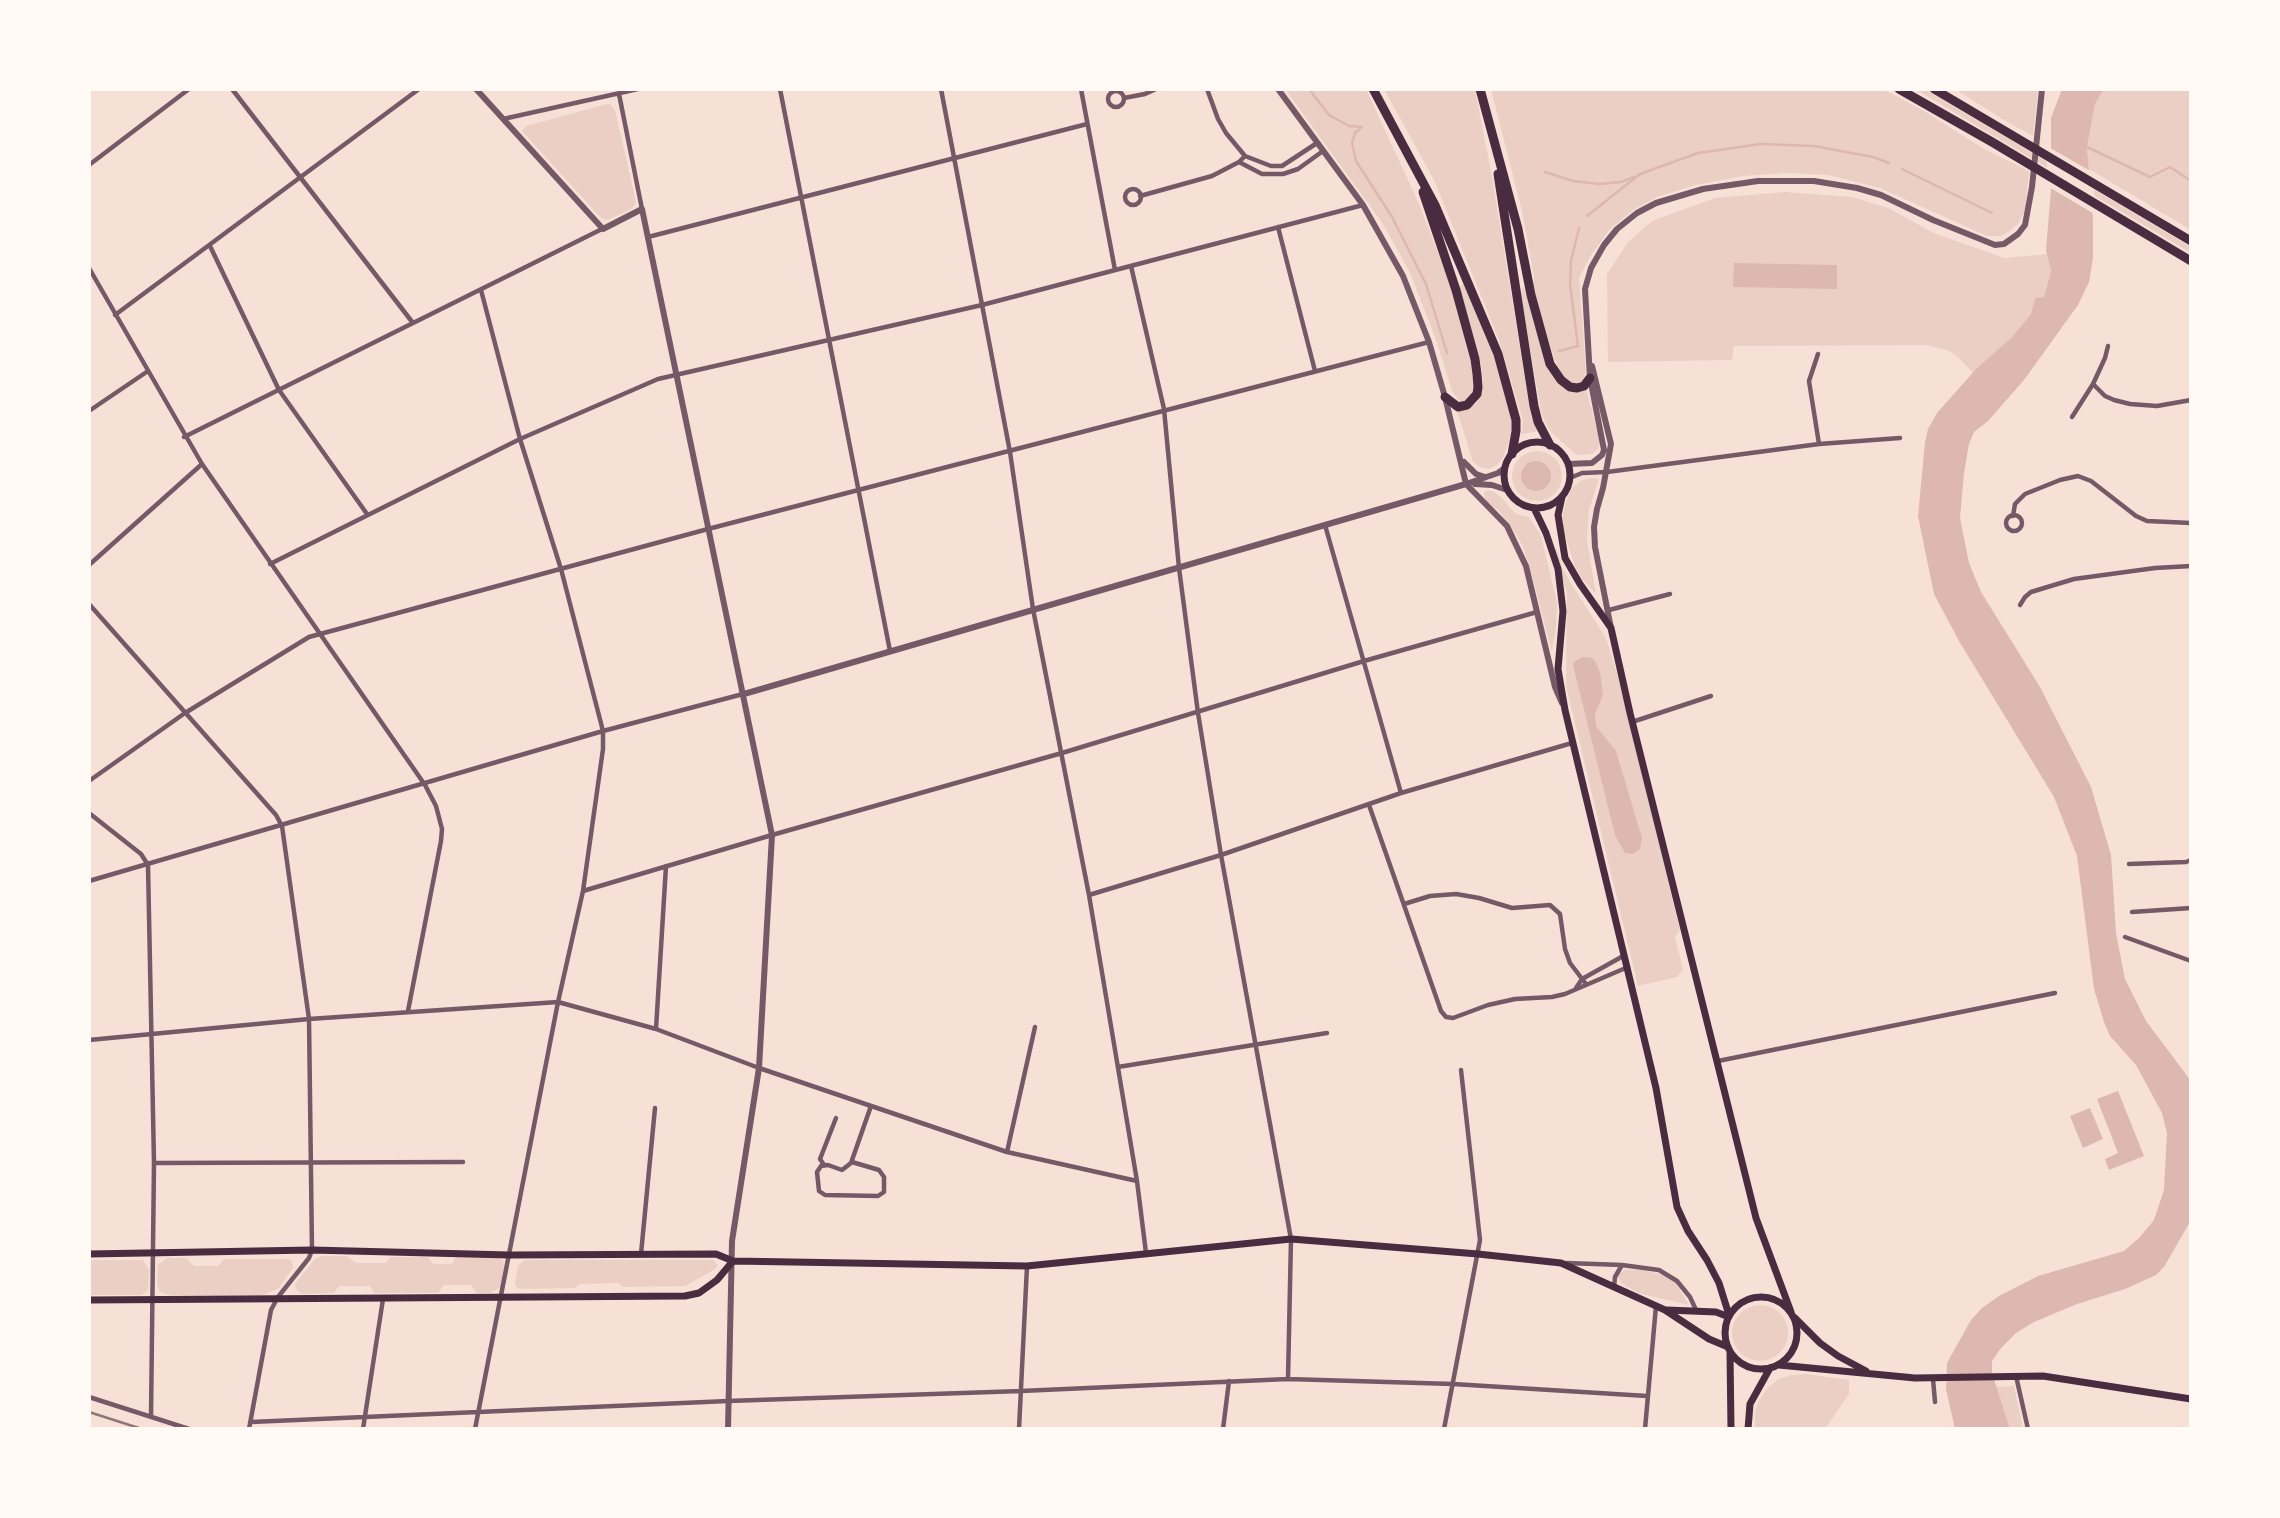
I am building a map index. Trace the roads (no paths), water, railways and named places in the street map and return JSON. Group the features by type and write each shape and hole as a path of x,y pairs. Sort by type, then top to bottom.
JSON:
{"highway":[{"path":"1373,89 1435,205 1498,354 1516,420 1511,454"},
{"path":"1480,89 1518,229 1531,295 1550,364 1561,380 1570,387 1584,386 1590,378"},
{"path":"1899,89 2191,261"},
{"path":"1934,89 2191,242"},
{"path":"1492,134 1534,406 1538,422 1550,444"},
{"path":"1410,157 1456,290 1475,359 1478,387 1472,401 1458,407 1445,397"}],"main road":[{"path":"89,1254 312,1250 509,1255 716,1254 733,1261 1027,1266 1291,1239 1561,1263 1665,1310 1729,1350 1746,1366 1762,1369 1779,1364 1789,1355 1795,1344 1797,1326 1756,1219 1611,628 1565,558 1558,515 1570,478 1568,464 1564,456 1550,444 1525,444 1511,454 1504,476 1507,490 1518,502 1534,508 1549,506 1562,497"},
{"path":"1534,508 1550,546 1562,594 1563,623 1558,669 1565,710 1656,1088 1678,1207 1688,1231 1719,1283 1729,1316"},
{"path":"89,1300 685,1296 699,1293 717,1280 733,1261"},
{"path":"1731,1429 1729,1350 1725,1328 1729,1316 1744,1302 1760,1297 1776,1301 1820,1343 1838,1356 1873,1374"},
{"path":"1665,1310 1696,1310 1729,1316"},
{"path":"1779,1364 1933,1378 2043,1376 2191,1399"},
{"path":"1748,1429 1750,1404 1770,1368"}],"street":[{"path":"89,165 189,89"},
{"path":"232,89 413,323"},
{"path":"116,315 419,89"},
{"path":"476,89 603,229"},
{"path":"503,119 638,89"},
{"path":"780,89 890,651"},
{"path":"941,89 1010,452 1033,609 1089,895 1137,1181 1146,1253"},
{"path":"1081,89 1115,270"},
{"path":"1124,98 1156,89"},
{"path":"1207,89 1222,126 1245,156 1271,166 1282,166 1317,143"},
{"path":"1278,89 1363,205 1403,276 1429,342 1466,484 1507,526 1526,566 1555,687 1565,710"},
{"path":"1592,463 1604,450 1590,378 1585,289 1596,258 1617,229 1637,213 1656,203 1703,189 1758,181 1814,181 1881,195 1995,245 2004,244 2025,225 2042,89"},
{"path":"619,94 772,835 759,1068 732,1241 728,1429"},
{"path":"648,237 1087,124"},
{"path":"1239,162 1262,174 1283,174 1304,166 1323,151"},
{"path":"1140,196 1212,176 1245,156"},
{"path":"270,564 520,439 658,379 982,305 1363,205"},
{"path":"184,436 642,208"},
{"path":"1278,227 1315,371"},
{"path":"211,246 279,390 367,514"},
{"path":"1131,266 1164,410 1179,568 1198,713 1291,1239 1288,1379"},
{"path":"89,268 92,279 116,315 184,436 425,785 440,817 441,841 408,1011"},
{"path":"475,1429 558,1002 583,891 603,749 603,731 561,569 520,439 481,290"},
{"path":"89,781 185,713 309,637 708,529 1429,342"},
{"path":"2072,417 2093,384 2108,346"},
{"path":"1818,354 1809,381 1819,444"},
{"path":"1590,357 1610,436 1607,472 1594,527 1595,547 1611,628"},
{"path":"89,411 148,370"},
{"path":"2093,384 2105,396 2130,404 2157,407 2191,400"},
{"path":"1570,478 1582,473 1819,444 1900,438"},
{"path":"1461,458 1471,471 1487,477"},
{"path":"1568,464 1592,463 1607,472"},
{"path":"89,565 202,464"},
{"path":"89,881 603,731 744,694 1179,568 1466,484 1505,468"},
{"path":"2013,516 2015,504 2025,494 2078,476 2096,485 2136,516 2147,521 2191,523"},
{"path":"1466,484 1492,485 1507,490"},
{"path":"1325,524 1401,793"},
{"path":"2020,605 2031,592 2074,579 2191,566"},
{"path":"1609,610 1670,594"},
{"path":"89,604 276,814 282,826 309,1019 312,1250 271,1310 250,1429"},
{"path":"583,891 1062,753 1538,611"},
{"path":"1632,722 1711,696"},
{"path":"1089,895 1221,855 1401,793 1572,743"},
{"path":"1369,804 1441,1011 1446,1017 1453,1018 1488,1005 1515,999 1565,994 1625,955"},
{"path":"89,813 141,854 148,865 154,1164 151,1417"},
{"path":"2129,864 2191,860"},
{"path":"656,1029 666,866"},
{"path":"1404,904 1430,896 1456,894 1512,908 1550,905 1560,914 1565,949 1570,963 1584,982"},
{"path":"2132,912 2191,908"},
{"path":"2125,937 2191,961"},
{"path":"1584,982 1628,967"},
{"path":"1717,1061 2055,993"},
{"path":"89,1040 309,1019 558,1002 656,1029 759,1068 1007,1152 1137,1181"},
{"path":"1007,1152 1035,1027"},
{"path":"1118,1067 1327,1033"},
{"path":"1444,1429 1480,1240 1461,1070"},
{"path":"836,1118 820,1159 824,1165 842,1170 852,1161 871,1106"},
{"path":"642,1254 655,1108"},
{"path":"824,1165 817,1172 821,1194 881,1194 884,1188 883,1173 852,1161"},
{"path":"154,1164 463,1162"},
{"path":"1561,1263 1622,1265 1650,1268 1668,1274 1683,1288 1696,1310"},
{"path":"1614,1287 1615,1277 1622,1265"},
{"path":"1019,1429 1027,1266"},
{"path":"363,1429 383,1299"},
{"path":"1645,1429 1656,1306"},
{"path":"2016,1376 2028,1429"},
{"path":"1933,1378 1935,1402"},
{"path":"251,1422 1288,1379 1453,1384 1647,1396"},
{"path":"1223,1429 1228,1381"},
{"path":"89,1397 189,1429"}],"waterway":[{"path":"1309,89 1329,115 1349,126 1362,127"},
{"path":"1362,127 1355,133 1352,143 1356,161 1392,217 1426,284 1447,353"},
{"path":"1587,216 1640,174 1698,153 1761,144 1814,146 1873,157 1889,163"},
{"path":"2085,146 2150,177 2170,167 2191,181"},
{"path":"1902,169 1992,213"},
{"path":"1545,172 1573,181 1599,184 1621,182 1634,177"},
{"path":"1559,351 1578,346 1570,284 1571,261 1579,228"}],"railway":[{"path":"89,1412 142,1429"}]}
